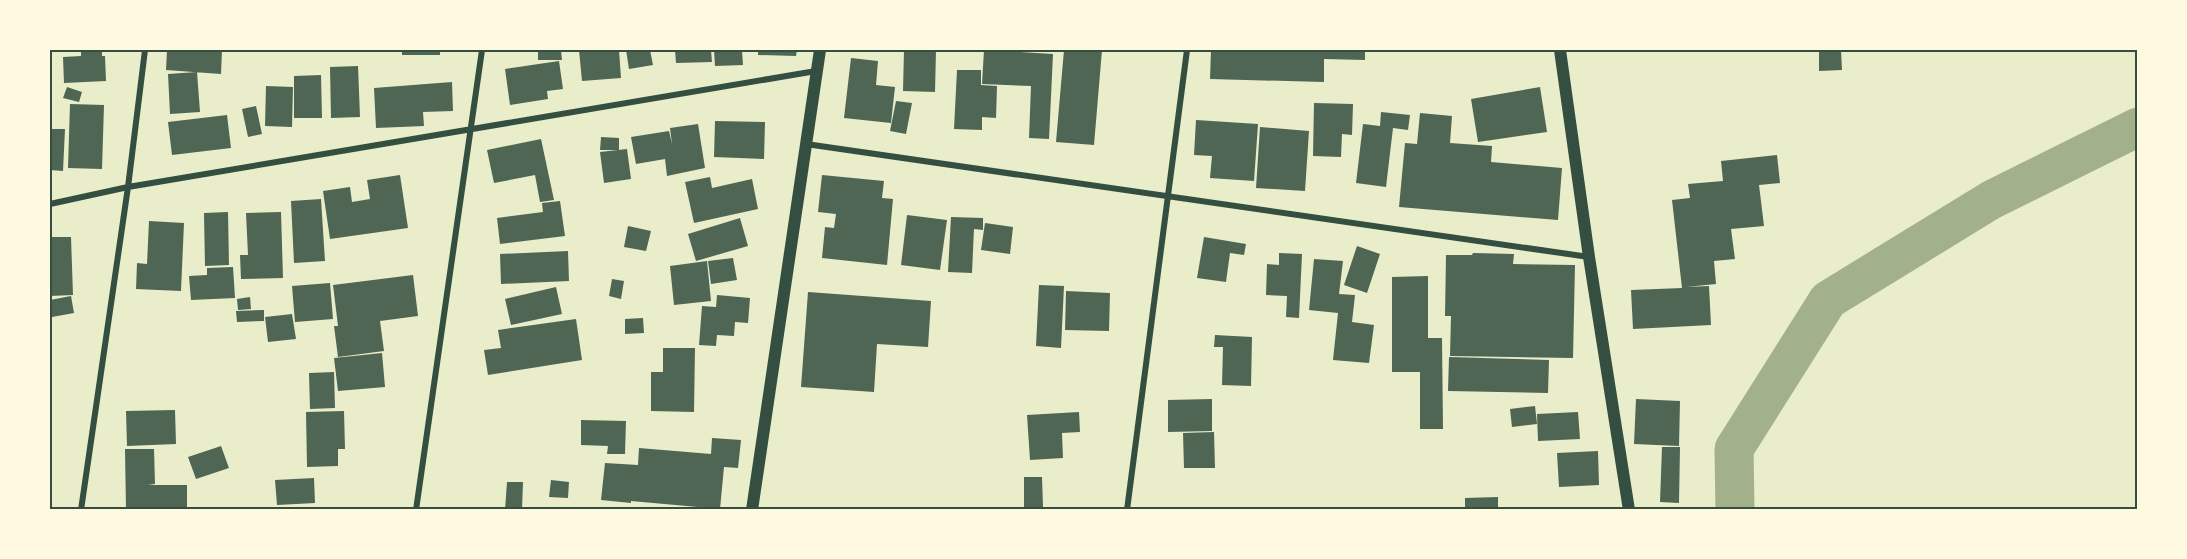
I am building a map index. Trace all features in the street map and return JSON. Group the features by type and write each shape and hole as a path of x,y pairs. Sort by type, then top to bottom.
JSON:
{"main road":[{"path":"752,510 819,50"},
{"path":"1560,50 1589,257 1629,510"}],"street":[{"path":"81,510 128,187 145,50"},
{"path":"416,510 482,50"},
{"path":"1127,510 1187,50"},
{"path":"50,204 128,187 816,71"},
{"path":"805,144 1589,257"}],"building":[{"path":"81,50 102,50 102,56 105,56 106,81 64,83 63,57 81,56"},
{"path":"167,50 222,50 221,74 166,70"},
{"path":"402,50 440,50 440,55 402,55"},
{"path":"538,50 561,50 562,60 538,60"},
{"path":"579,50 619,50 621,78 582,81"},
{"path":"626,50 650,50 653,65 629,69"},
{"path":"675,50 711,50 712,62 676,63"},
{"path":"714,50 742,50 743,65 715,66"},
{"path":"758,50 797,50 796,56 758,55"},
{"path":"904,50 936,50 935,92 903,91"},
{"path":"984,50 1053,54 1049,139 1029,138 1031,86 982,84"},
{"path":"1064,50 1102,50 1094,145 1056,142"},
{"path":"1211,50 1365,50 1365,60 1324,59 1324,82 1210,79"},
{"path":"1819,50 1841,50 1842,70 1819,71"},
{"path":"851,58 878,61 876,85 895,87 891,123 844,118"},
{"path":"559,61 563,89 547,91 548,99 510,105 505,69"},
{"path":"358,66 360,117 331,118 330,67"},
{"path":"957,70 981,70 981,85 997,86 996,118 982,117 982,130 954,129"},
{"path":"197,72 200,112 170,114 168,74"},
{"path":"321,75 322,118 294,118 294,76"},
{"path":"452,82 453,111 423,112 424,126 376,128 374,88"},
{"path":"266,86 293,87 292,127 265,126"},
{"path":"67,87 82,92 79,102 63,98"},
{"path":"1540,87 1547,132 1478,142 1471,99"},
{"path":"896,101 912,103 906,134 890,131"},
{"path":"1314,103 1353,104 1352,135 1342,134 1341,157 1313,156"},
{"path":"70,104 104,105 102,169 68,168"},
{"path":"256,106 262,134 248,137 242,109"},
{"path":"1381,112 1410,115 1408,130 1393,128 1386,187 1356,183 1363,124 1380,126"},
{"path":"1420,113 1452,116 1450,143 1492,146 1491,162 1562,168 1558,220 1399,207 1405,143 1417,144"},
{"path":"227,115 231,148 172,155 168,122"},
{"path":"1196,120 1258,124 1254,181 1210,178 1212,156 1194,155"},
{"path":"715,121 765,122 764,159 714,157"},
{"path":"698,124 705,168 667,176 665,159 636,164 631,137 669,131 672,144 670,128"},
{"path":"1260,127 1309,131 1305,191 1256,188"},
{"path":"50,129 65,129 63,171 50,170"},
{"path":"601,137 619,138 619,150 600,150"},
{"path":"541,139 554,200 540,202 535,175 494,183 487,150"},
{"path":"627,149 631,179 604,183 600,152"},
{"path":"1777,155 1780,183 1759,185 1764,226 1731,229 1735,259 1714,261 1716,284 1686,287 1709,286 1711,325 1633,329 1631,290 1682,288 1672,200 1690,198 1688,184 1723,181 1721,161"},
{"path":"400,175 408,228 330,239 323,191 350,187 352,202 370,199 367,180"},
{"path":"822,175 884,181 882,198 893,199 887,265 822,258 825,227 834,228 836,214 818,212"},
{"path":"710,177 712,188 752,179 758,209 694,223 685,182"},
{"path":"321,199 325,261 294,263 291,201"},
{"path":"560,201 565,236 500,244 497,218 543,212 542,203"},
{"path":"228,212 229,265 205,266 204,213"},
{"path":"281,212 283,278 241,279 240,255 248,255 246,213"},
{"path":"907,215 947,220 940,270 901,265"},
{"path":"951,217 983,218 983,230 974,229 972,273 948,272"},
{"path":"740,218 748,246 696,261 688,234"},
{"path":"149,221 184,223 181,291 136,289 137,263 147,264"},
{"path":"985,223 1013,227 1010,254 981,250"},
{"path":"628,226 651,231 646,251 624,247"},
{"path":"50,237 71,237 73,295 50,296"},
{"path":"1204,237 1246,244 1244,255 1230,253 1226,282 1197,278"},
{"path":"1357,246 1380,254 1367,293 1344,285"},
{"path":"568,251 569,281 501,284 500,254"},
{"path":"1279,253 1302,254 1299,318 1286,317 1287,296 1266,295 1267,264 1279,265"},
{"path":"1473,253 1514,254 1513,264 1575,265 1573,358 1450,356 1451,316 1445,316 1446,255 1472,255"},
{"path":"733,258 737,280 711,284 708,261"},
{"path":"1314,259 1343,261 1339,294 1355,295 1352,322 1374,325 1369,363 1333,360 1338,313 1309,310"},
{"path":"707,261 711,301 674,305 670,266"},
{"path":"233,267 235,298 191,300 189,276 207,275 207,268"},
{"path":"413,275 418,316 380,321 384,351 338,357 334,326 338,326 333,285"},
{"path":"1428,276 1428,338 1442,338 1443,429 1420,429 1420,372 1392,372 1392,277"},
{"path":"612,279 624,281 621,299 609,296"},
{"path":"330,283 333,319 295,322 292,286"},
{"path":"1039,285 1064,286 1061,348 1036,346"},
{"path":"556,287 562,314 511,325 505,299"},
{"path":"1066,291 1110,293 1109,331 1065,330"},
{"path":"808,292 931,301 928,347 877,344 874,392 801,387"},
{"path":"717,295 750,298 748,323 735,322 734,336 717,335 716,346 699,345 702,306 716,307"},
{"path":"71,296 74,313 52,317 50,300"},
{"path":"250,297 251,309 238,310 237,299"},
{"path":"264,310 264,321 237,322 236,311"},
{"path":"292,314 296,339 268,342 265,317"},
{"path":"643,318 644,333 625,334 625,319"},
{"path":"576,319 582,360 488,375 484,350 501,348 498,330"},
{"path":"1215,335 1252,337 1251,386 1222,385 1223,347 1214,347"},
{"path":"663,348 695,348 694,412 651,411 651,372 663,372"},
{"path":"382,353 385,387 338,391 334,358"},
{"path":"1449,357 1549,360 1548,393 1448,391"},
{"path":"334,372 335,408 310,409 309,373"},
{"path":"1212,399 1212,431 1168,432 1168,400"},
{"path":"1636,399 1680,401 1679,446 1634,444"},
{"path":"1535,406 1537,424 1512,427 1510,409"},
{"path":"175,410 176,444 127,446 126,411"},
{"path":"344,411 345,449 338,449 338,466 307,467 306,412"},
{"path":"1079,412 1080,432 1062,433 1063,458 1030,460 1027,415"},
{"path":"1578,412 1580,439 1538,441 1537,414"},
{"path":"581,420 626,421 625,454 607,454 608,446 581,445"},
{"path":"1214,432 1215,468 1184,468 1183,433"},
{"path":"712,438 741,440 738,468 724,467 720,509 601,500 605,463 638,465 639,448 711,454"},
{"path":"221,446 229,468 196,479 188,457"},
{"path":"1662,447 1680,447 1679,503 1660,502"},
{"path":"125,449 154,449 155,484 148,485 187,485 187,510 126,510"},
{"path":"1598,451 1599,485 1559,487 1557,453"},
{"path":"1024,477 1042,477 1043,507 1024,507"},
{"path":"314,478 315,503 277,505 275,480"},
{"path":"551,480 569,482 568,498 549,497"},
{"path":"507,482 523,482 522,510 505,510"},
{"path":"1498,497 1498,510 1465,510 1465,498"}],"waterway":[{"path":"1735,510 1734,449 1828,300 1991,200 2138,127"}]}
